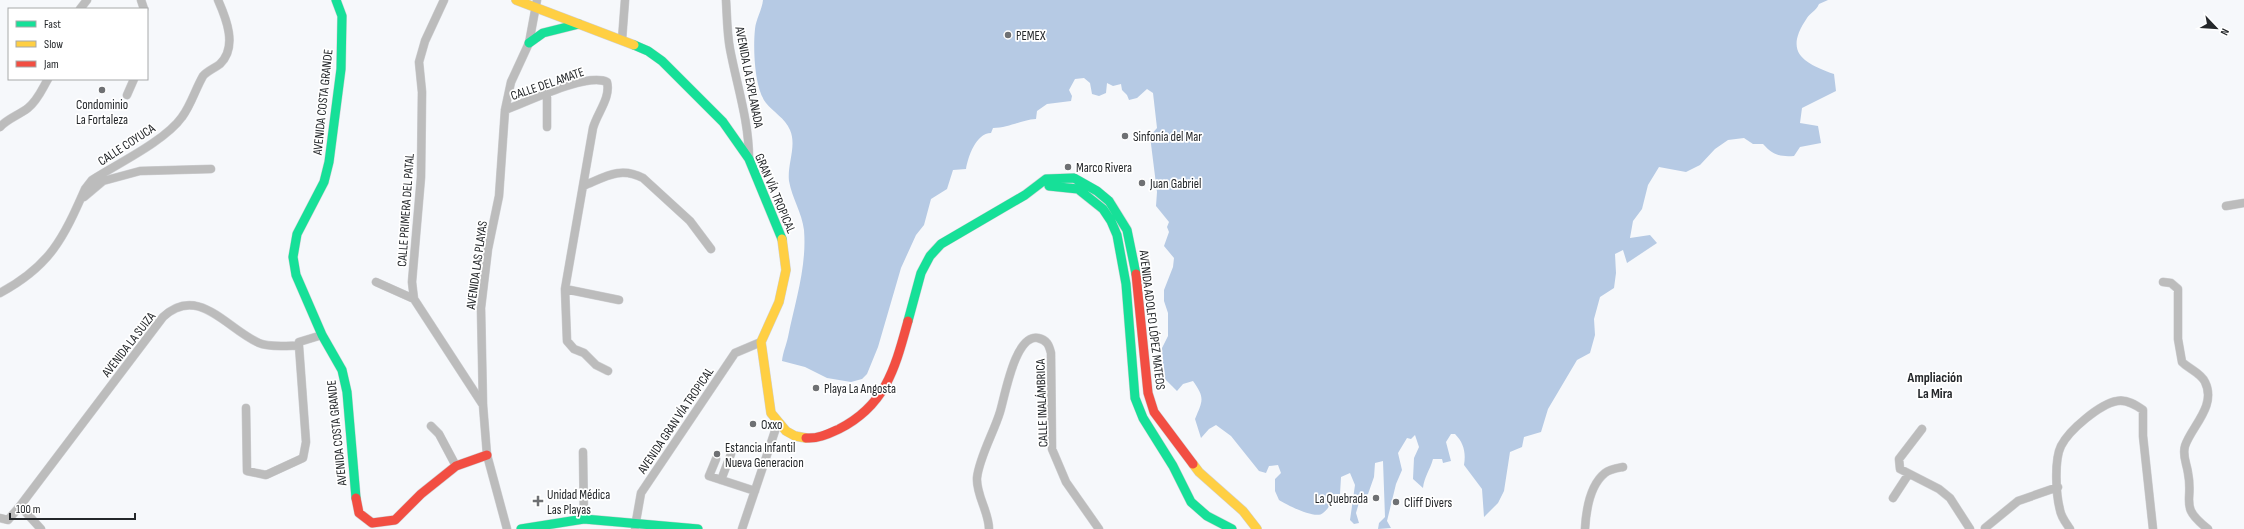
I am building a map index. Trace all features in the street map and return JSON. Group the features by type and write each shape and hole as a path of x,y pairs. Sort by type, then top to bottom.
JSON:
{"main road":[{"name":"AVENIDA COSTA GRANDE","path":"336,0 342,16 341,69 329,162 324,182 297,234 293,257 296,275 322,335 342,370 347,392 356,497 360,513 372,523 395,520 421,494 456,466 487,455"},
{"name":"GRAN VÍA TROPICAL","path":"516,0 536,3 579,24 648,51 662,61 723,122 750,159 781,232 785,250 786,270 779,302 761,342"},
{"path":"529,43 543,33 579,24"},
{"name":"AVENIDA ADOLFO LÓPEZ MATEOS","path":"778,422 786,431 795,436 810,438 824,436 854,421 883,391 894,370 921,272 930,256 941,244 1025,195 1046,179 1074,178 1097,191 1114,207 1127,230 1137,280 1148,393 1154,412 1199,472 1243,511 1257,529"},
{"name":"AVENIDA ADOLFO LÓPEZ MATEOS","path":"1025,195 1048,186 1078,188 1103,208 1117,235 1126,284 1135,398 1143,418 1173,466 1191,502 1206,516 1232,529"},
{"path":"761,342 771,412 778,422"},
{"path":"521,529 584,519 635,527 698,529"}],"street":[{"path":"81,8 87,0"},
{"name":"CALLE COYUCA","path":"0,293 22,282 57,247 92,180 172,129 182,118 193,100 204,75 221,63 227,50 229,36 227,21 218,0"},
{"name":"CALLE PRIMERA DEL PATAL","path":"444,0 425,41 420,62 422,92 421,177 412,282 414,300 483,405"},
{"path":"622,40 625,0"},
{"name":"AVENIDA LA EXPLANADA","path":"726,0 730,49 742,96 749,137 750,159"},
{"name":"AVENIDA LAS PLAYAS","path":"507,529 487,455 483,405 481,308 488,249 499,196 505,110 511,82 529,43 536,3"},
{"path":"0,128 5,122 30,107 47,80"},
{"path":"127,95 134,80"},
{"name":"CALLE DEL AMATE","path":"505,110 574,84 594,80 607,82 608,95 597,115 593,128 565,289 567,341 574,349 584,353 608,372"},
{"path":"547,94 547,127"},
{"path":"80,201 103,182 140,171 211,169"},
{"path":"583,186 619,172 636,174 643,178 690,221 711,249"},
{"path":"2226,206 2244,204"},
{"path":"376,282 414,300"},
{"path":"2163,282 2171,283 2178,289 2178,339 2182,362 2200,376 2205,382 2207,390 2202,417 2189,436 2183,454 2189,474 2188,506 2193,517 2208,529"},
{"path":"565,289 619,300"},
{"name":"AVENIDA LA SUIZA","path":"4,519 20,506 163,317 172,308 185,305 202,306 261,344 299,346"},
{"path":"246,408 247,471 266,475 303,458 306,442 299,342 322,335"},
{"name":"CALLE INALÁMBRICA","path":"989,529 977,479 1000,412 1013,364 1024,343 1034,337 1041,338 1048,343 1051,353 1052,449 1066,482 1099,529"},
{"name":"AVENIDA GRAN VÍA TROPICAL","path":"635,527 640,493 735,353 761,342"},
{"path":"2070,529 2059,509 2055,468 2061,446 2074,428 2105,405 2118,400 2134,403 2143,410 2143,436 2150,483 2153,529"},
{"path":"742,529 778,422"},
{"path":"431,426 439,434 456,466"},
{"path":"1922,429 1899,459 1898,464 1900,469 1908,475 1939,489 1950,498 1970,529"},
{"path":"583,452 584,519"},
{"path":"721,480 731,454"},
{"path":"716,459 709,476 755,491"},
{"path":"1585,529 1586,510 1598,482 1605,473 1623,467"},
{"path":"1893,498 1908,475"},
{"path":"1986,529 2018,501 2058,487"},
{"path":"20,506 41,529"},
{"path":"4,519 11,529"}],"water":[{"path":"763,0 1828,0 1819,4 1807,18 1800,30 1797,40 1797,48 1800,55 1806,61 1834,74 1836,91 1802,108 1800,123 1818,126 1821,143 1800,147 1794,156 1777,154 1770,151 1763,144 1753,144 1744,138 1728,140 1715,149 1700,165 1686,172 1659,167 1648,185 1642,209 1633,221 1630,238 1650,235 1657,243 1627,263 1623,250 1615,254 1616,273 1614,288 1600,297 1594,319 1595,335 1590,353 1577,360 1548,409 1541,432 1524,437 1522,447 1510,452 1504,491 1498,503 1484,517 1482,489 1464,465 1464,448 1455,434 1451,434 1446,442 1451,461 1443,463 1442,459 1433,459 1423,488 1413,479 1414,458 1419,447 1415,435 1411,439 1407,438 1398,453 1402,470 1396,484 1387,521 1391,528 1378,529 1379,523 1385,517 1383,461 1375,463 1374,477 1368,494 1360,499 1356,513 1359,523 1354,524 1350,520 1355,485 1350,473 1341,477 1340,494 1335,494 1329,507 1323,513 1314,515 1301,511 1279,500 1275,491 1275,479 1281,473 1278,465 1269,466 1266,473 1259,471 1231,436 1216,425 1209,429 1201,438 1195,419 1202,399 1200,391 1193,381 1183,384 1177,391 1164,378 1162,348 1168,336 1168,313 1164,301 1164,290 1173,267 1174,258 1164,246 1169,232 1167,227 1169,222 1156,206 1157,192 1150,136 1157,128 1153,93 1147,89 1137,98 1129,100 1127,95 1122,90 1121,84 1113,86 1107,83 1106,93 1099,96 1092,94 1090,83 1084,78 1075,79 1069,90 1072,96 1071,101 1047,104 1037,111 1036,119 1004,127 993,128 991,133 986,134 977,141 971,152 966,169 953,170 947,189 931,199 924,225 916,235 901,268 878,347 867,374 862,379 851,382 827,378 805,367 782,361 802,271 804,257 804,230 789,181 789,168 793,142 792,136 785,122 766,103 762,96 755,67 755,29"}],"traffic: fast":[{"path":"336,0 342,16 341,69 329,162 324,182 297,234 293,257 296,275 322,335 342,370 347,392 356,498"},
{"path":"529,43 543,33 579,24"},
{"path":"634,45 648,51 662,61 723,122 749,159 782,239"},
{"path":"908,321 921,273 930,256 941,244 1025,195 1046,179 1074,178 1097,191 1109,201 1127,230 1136,274"},
{"path":"1049,186 1078,189 1103,209 1111,221 1117,235 1126,284 1135,398 1143,418 1173,466 1191,502 1207,516 1232,529"},
{"path":"521,529 584,519 698,529"}],"traffic: slow":[{"path":"516,0 634,45"},
{"path":"782,239 786,270 779,302 761,342 771,413 786,431 795,436 806,438"},
{"path":"1193,464 1199,472 1243,511 1257,529"}],"traffic: jam":[{"path":"1136,274 1148,393 1154,412 1193,464"},
{"path":"806,438 819,437 839,429 868,409 878,397 893,369 908,321"},
{"path":"356,498 359,513 372,523 395,520 421,494 456,466 487,455"}],"place":[{"name":"PEMEX","path":"1008,35"},
{"name":"Condominio La Fortaleza","path":"102,90"},
{"name":"Sinfonía del Mar","path":"1125,136"},
{"name":"Marco Rivera","path":"1068,167"},
{"name":"Juan Gabriel","path":"1142,183"},
{"name":"Playa La Angosta","path":"816,388"},
{"name":"Oxxo","path":"753,424"},
{"name":"Estancia Infantil Nueva Generacion","path":"717,454"},
{"name":"La Quebrada","path":"1376,498"},
{"name":"Unidad Médica Las Playas","path":"538,501"},
{"name":"Cliff Divers","path":"1396,502"}],"district":[{"name":"Ampliación La Mira","path":"1935,386"}]}
